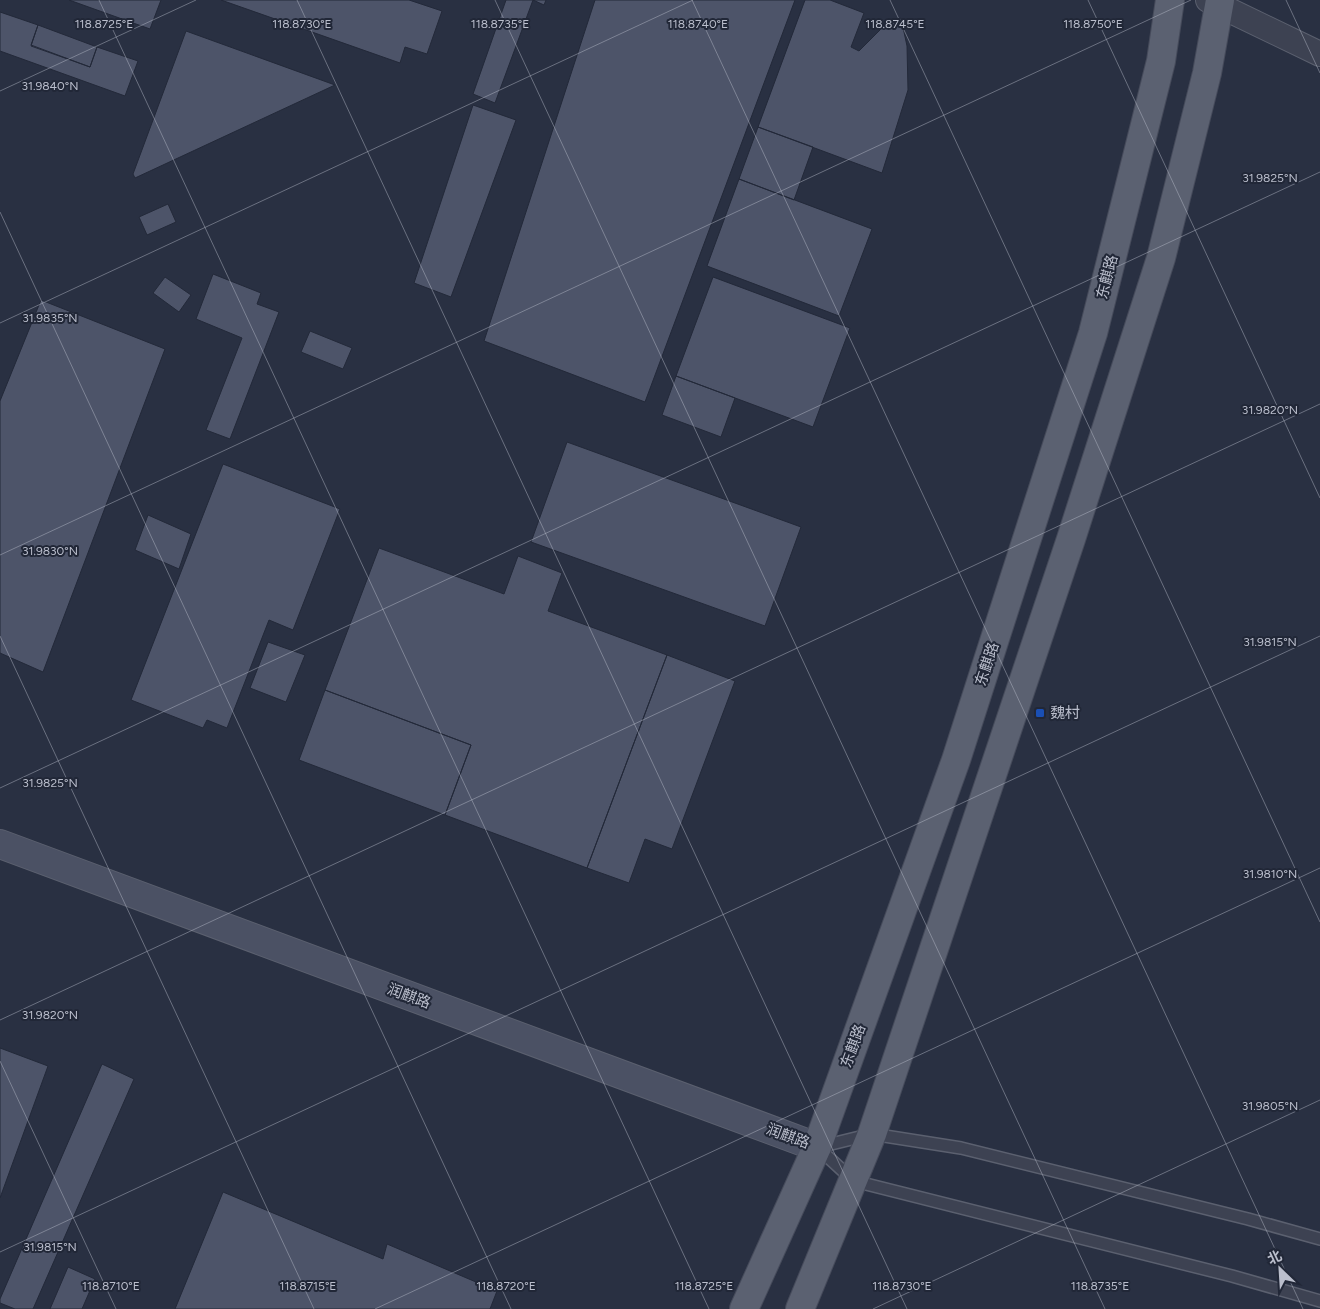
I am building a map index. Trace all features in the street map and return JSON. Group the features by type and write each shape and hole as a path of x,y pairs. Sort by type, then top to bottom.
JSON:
{"main road":[{"name":"东麒路","path":"744,1309 817,1147 956,760 1094,333 1161,61 1170,0"},
{"path":"800,1309 872,1134 1068,548 1161,258 1207,74 1216,2"}],"street":[{"path":"1216,2 1320,54"},
{"name":"润麒路","path":"0,844 817,1147"}],"lane":[{"path":"817,1147 872,1134 961,1148 1248,1219 1320,1239"},
{"path":"817,1147 854,1181 1320,1300"}],"building":[{"path":"69,0 161,0 150,29"},
{"path":"221,0 409,0 442,11 427,54 405,47 400,63"},
{"path":"506,0 533,0 495,103 473,94"},
{"path":"533,0 546,0 544,5"},
{"path":"595,0 795,0 645,402 484,341"},
{"path":"805,0 830,0 864,13 851,47 859,51 886,24 901,18 907,46 908,90 882,173 758,127"},
{"path":"0,12 38,25 31,45 90,67 97,47 138,61 125,96 0,51"},
{"path":"38,25 97,47 90,67 31,46"},
{"path":"186,31 335,85 135,178 133,174"},
{"path":"473,105 516,120 451,297 414,283"},
{"path":"758,127 813,147 794,200 739,179"},
{"path":"739,179 872,229 839,316 707,266"},
{"path":"168,204 176,222 147,235 139,217"},
{"path":"213,274 261,293 257,304 279,312 230,439 206,430 242,338 196,319"},
{"path":"165,277 191,295 179,312 153,293"},
{"path":"713,277 850,328 813,427 676,376"},
{"path":"41,300 165,349 43,672 0,653 0,401"},
{"path":"310,331 352,348 343,369 301,352"},
{"path":"676,376 735,398 721,437 662,415"},
{"path":"567,442 801,527 765,626 531,542"},
{"path":"223,464 340,509 293,630 269,620 227,728 207,720 203,728 131,700"},
{"path":"148,515 191,534 179,569 135,550"},
{"path":"379,548 504,594 518,556 562,573 548,611 667,655 587,868 445,815 471,745 325,690"},
{"path":"268,642 305,655 286,702 250,688"},
{"path":"667,655 735,681 672,849 645,839 629,883 587,868"},
{"path":"325,690 471,745 445,815 299,760"},
{"path":"0,1048 48,1066 0,1198"},
{"path":"102,1064 134,1079 33,1309 15,1309 0,1303 0,1299"},
{"path":"223,1192 383,1259 387,1244 497,1291 490,1309 175,1309"},
{"path":"68,1267 95,1279 82,1309 50,1309"}],"place":[{"name":"魏村","path":"1040,713"}]}
